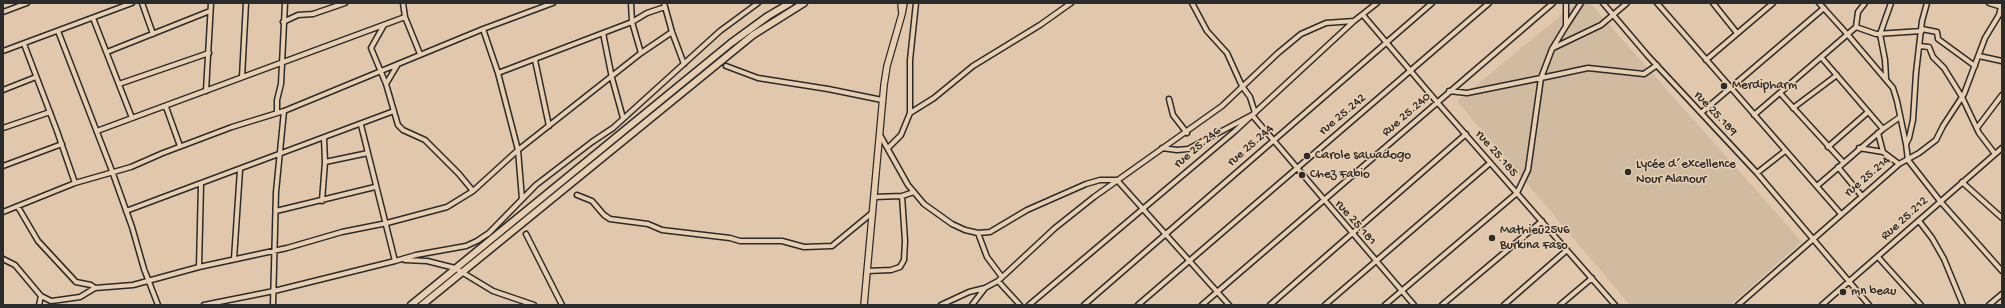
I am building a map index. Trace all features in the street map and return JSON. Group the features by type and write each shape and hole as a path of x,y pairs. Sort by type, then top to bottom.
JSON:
{"main road":[{"path":"411,305 737,38 768,16 790,3"},
{"path":"422,305 753,35 804,3"}],"street":[{"path":"3,12 27,3"},
{"path":"3,52 58,32 124,4 132,3"},
{"path":"142,3 153,34"},
{"path":"206,92 211,3"},
{"path":"242,78 246,3"},
{"path":"277,113 277,100 281,84 284,3"},
{"path":"284,22 298,16 313,14 345,3"},
{"path":"403,3 406,17 420,54"},
{"path":"3,212 75,183 112,171 131,167 180,146 284,111 420,54 553,3"},
{"path":"631,3 632,22 641,53"},
{"path":"204,305 398,261 416,254 466,246 477,241 489,233 548,175 592,142 606,134 720,31 758,3"},
{"path":"901,3 902,14"},
{"path":"864,305 882,100 887,66 904,3"},
{"path":"888,148 901,135 908,123 910,113 910,60 916,3"},
{"path":"910,113 934,98 973,66 1040,25 1071,3"},
{"name":"rue 25.181","path":"1192,3 1207,31 1228,53 1242,86 1250,97 1253,114 1296,169 1414,305"},
{"name":"rue 25.246","path":"1029,305 1253,114 1354,21 1377,3"},
{"name":"rue 25.244","path":"1084,305 1167,235 1273,140 1432,3"},
{"name":"rue 25.242","path":"1138,305 1489,3"},
{"name":"Rue 25.240","path":"1202,305 1449,91 1554,3"},
{"path":"1566,3 1566,26"},
{"path":"1385,305 1517,193 1528,170 1541,78 1552,49 1582,3"},
{"name":"rue 25.189","path":"1603,3 1657,66 1757,173 1869,305"},
{"path":"1552,49 1601,25 1627,3"},
{"path":"1657,3 1841,214"},
{"path":"1713,3 1737,33"},
{"path":"1764,3 1768,8"},
{"path":"1706,60 1773,3"},
{"path":"1819,3 1848,34 1893,88 1906,144 1908,160 1940,201 2002,271"},
{"path":"1754,115 1856,27 1858,12 1865,3"},
{"path":"1886,79 1885,60 1880,34 1891,3"},
{"path":"1906,144 1913,120 1919,46 1927,3"},
{"path":"1989,3 2002,7"},
{"name":"rue 25.214","path":"1738,305 1861,195 1899,164 1908,160 1936,140 1942,126 1962,97 1985,38 1999,15 2002,3"},
{"path":"498,72 535,60 632,22 665,5 672,32 684,64"},
{"path":"1702,113 1824,8"},
{"path":"107,52 210,11"},
{"name":"rue 25.185","path":"1363,15 1490,163 1615,305"},
{"path":"96,131 166,107 406,17"},
{"path":"93,18 132,118"},
{"path":"941,305 969,292 985,288 998,281 1056,228 1117,180 1162,148 1187,133 1222,106 1242,86 1301,34 1326,23 1354,21"},
{"path":"384,25 371,48 386,84 398,125 403,130 425,140 459,174 473,191"},
{"path":"1856,27 1866,32 1880,34 1922,30 1937,32 1938,39 1975,66"},
{"path":"483,30 498,72 518,150 522,199"},
{"path":"58,32 112,171 158,305"},
{"path":"3,259 15,265 41,296 51,301 80,297 95,288 123,287 149,281 199,267 276,250 342,232 387,223 447,207 473,191 518,150 612,78 641,53 672,32"},
{"path":"602,33 623,118"},
{"path":"24,44 62,144 75,183"},
{"path":"1919,46 1927,46 1930,48 1933,57 1944,68 1962,97 1977,128 1995,154"},
{"path":"119,84 209,53"},
{"path":"1978,56 2002,61"},
{"path":"1821,57 1883,129"},
{"path":"535,60 550,126"},
{"path":"386,84 398,64"},
{"path":"726,66 758,78 828,89 882,100"},
{"path":"1449,91 1467,93 1588,68 1644,74 1657,66"},
{"path":"1793,108 1837,75"},
{"path":"3,90 36,77"},
{"path":"1780,93 1843,162"},
{"path":"1977,128 2002,95"},
{"path":"1169,99 1173,115 1187,133"},
{"path":"166,107 180,146"},
{"path":"273,305 276,250 277,175 281,152 284,111"},
{"path":"126,211 240,170 281,152 361,125 394,111"},
{"path":"3,128 50,112"},
{"path":"1828,147 1868,112"},
{"path":"1162,148 1177,150 1188,149 1253,114"},
{"path":"1817,186 1859,148 1900,117"},
{"path":"361,125 375,187 398,261"},
{"path":"1878,133 1883,152"},
{"path":"1270,305 1466,134"},
{"path":"880,135 914,192 924,204 940,216 964,230 978,233 990,232 1027,210 1086,184 1100,180 1117,180 1229,305"},
{"path":"322,201 325,162 324,138"},
{"path":"3,166 62,144"},
{"path":"1859,148 1883,152 1899,164"},
{"name":"Rue 25.212","path":"1822,305 2002,148"},
{"path":"1757,173 1785,151"},
{"path":"325,162 368,153"},
{"path":"1325,305 1490,163"},
{"path":"1838,167 1861,195"},
{"path":"234,259 240,170"},
{"path":"1962,182 2002,218"},
{"path":"199,267 201,184"},
{"path":"276,211 375,187"},
{"path":"874,197 902,196 914,192"},
{"path":"577,195 592,201 604,215 610,219 648,224 660,230 690,235 752,242 782,241 804,248 832,246 872,212"},
{"path":"867,271 891,270 900,266 904,260 905,241 902,196"},
{"path":"18,207 38,241 68,274 78,283 91,285 95,288"},
{"path":"1442,305 1542,221"},
{"path":"1919,221 1932,238 1944,260 1963,305"},
{"path":"978,233 987,257 1002,277"},
{"path":"526,234 562,305"},
{"path":"1504,305 1567,250"},
{"path":"1878,257 1921,305"},
{"path":"398,261 427,261 455,268 493,291 534,305"},
{"path":"1560,305 1592,278"},
{"path":"998,281 1020,305"},
{"path":"972,305 985,288"},
{"path":"1990,304 2002,294"},
{"path":"39,305 41,296"}],"shaded area":[{"name":"Lycée d´excellence Nour Alanour","path":"1576,3 1590,3 1802,242 1730,305 1630,305 1457,101"}],"place":[{"name":"Merdipharm","path":"1724,86"},
{"name":"Carole sawadogo","path":"1307,156"},
{"name":"Lycée d´excellence Nour Alanour","path":"1628,172"},
{"name":"Chez Fabio","path":"1302,175"},
{"name":"Mathieu25v6 Burkina Faso","path":"1492,238"},
{"name":"mn beau","path":"1843,292"}]}
